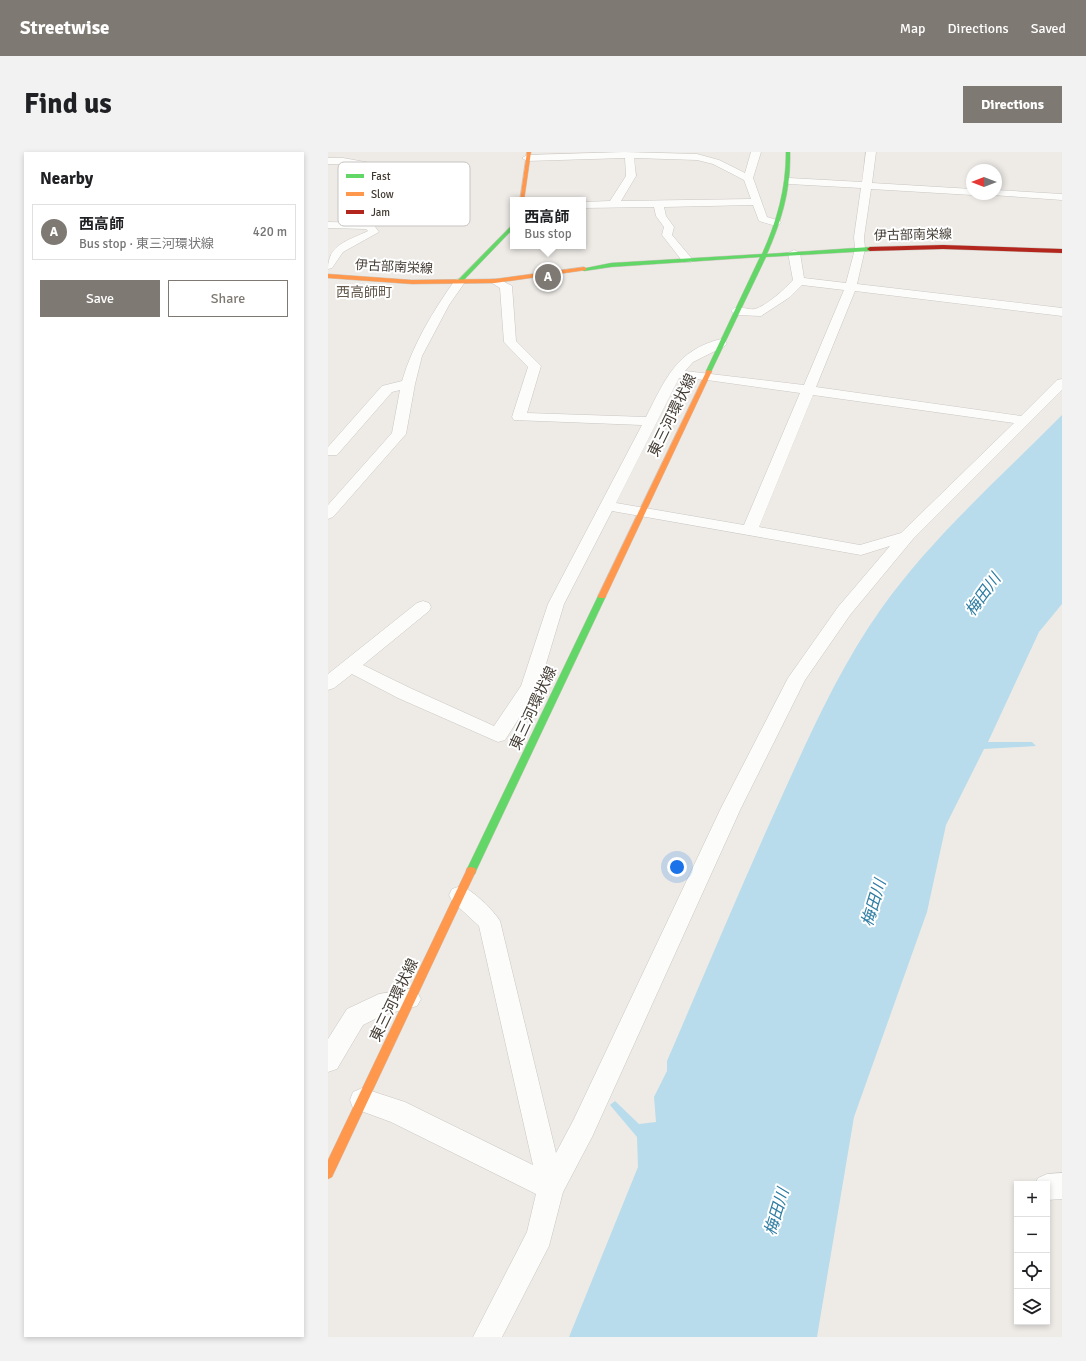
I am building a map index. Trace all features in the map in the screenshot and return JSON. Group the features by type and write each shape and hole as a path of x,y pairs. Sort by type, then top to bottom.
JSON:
{"main road":[{"name":"東三河環状線","path":"328,1173 409,998 460,895 764,255 786,199 789,181 788,152"},
{"path":"522,197 528,155"},
{"path":"459,282 510,229"},
{"name":"伊古部南栄線","path":"764,255 860,249 943,247 1062,251"},
{"path":"459,282 495,281 611,265 764,255"},
{"name":"伊古部南栄線","path":"328,276 412,282 459,282"}],"street":[{"path":"756,152 748,178 763,219 776,223"},
{"path":"750,530 851,287 860,249 859,237 871,152"},
{"path":"528,155 628,154 697,157 716,162 748,178"},
{"path":"614,204 631,176 628,154"},
{"path":"328,155 343,161"},
{"path":"328,161 349,162"},
{"path":"789,181 966,192"},
{"path":"1002,193 1062,197"},
{"path":"586,205 659,205 757,202"},
{"path":"659,205 661,216 670,227 667,235 687,260"},
{"path":"328,226 369,226 374,232 333,249 328,266"},
{"path":"794,253 799,281"},
{"path":"495,281 506,286 510,342 535,366 520,417 651,421"},
{"path":"799,281 1062,312"},
{"path":"737,311 757,313 786,295 799,281"},
{"path":"328,514 399,434 408,384 416,356 443,305 459,282"},
{"path":"350,666 404,693 498,735 530,687 556,604 676,374 688,359 722,342"},
{"path":"676,374 706,376 1018,419 1022,421"},
{"path":"487,1337 539,1236 551,1188 583,1128 731,808 797,678 844,611 907,536 1062,383"},
{"path":"328,451 332,452 387,390 408,384"},
{"path":"608,506 861,550 907,536"},
{"path":"328,684 423,606"},
{"path":"460,895 489,921 551,1188"},
{"path":"328,1060 355,1017 379,1005 409,998"},
{"path":"362,1100 396,1110 551,1188"},
{"path":"1050,1187 1062,1186"}],"water":[{"name":"梅田川","path":"1062,415 1062,604 1039,632 988,742 1032,742 1036,746 984,749 946,825 927,912 854,1117 817,1337 569,1337 638,1167 637,1137 610,1105 615,1101 639,1124 656,1122 654,1097 667,1071 667,1061 767,829 815,724 852,654 881,609 922,557 967,509"}],"traffic: fast":[{"path":"709,371 771,239 783,205 788,170 788,152"},
{"path":"459,282 510,229"},
{"path":"584,269 611,265 870,249"},
{"path":"471,871 602,596"}],"traffic: slow":[{"path":"522,197 529,152"},
{"path":"328,276 412,282 495,281 584,269"},
{"path":"602,596 709,371"},
{"path":"328,1173 471,871"}],"traffic: jam":[{"path":"870,249 943,247 1062,251"}],"place":[{"name":"西高師","path":"548,277"}],"district":[{"name":"西高師町","path":"364,292"}]}
